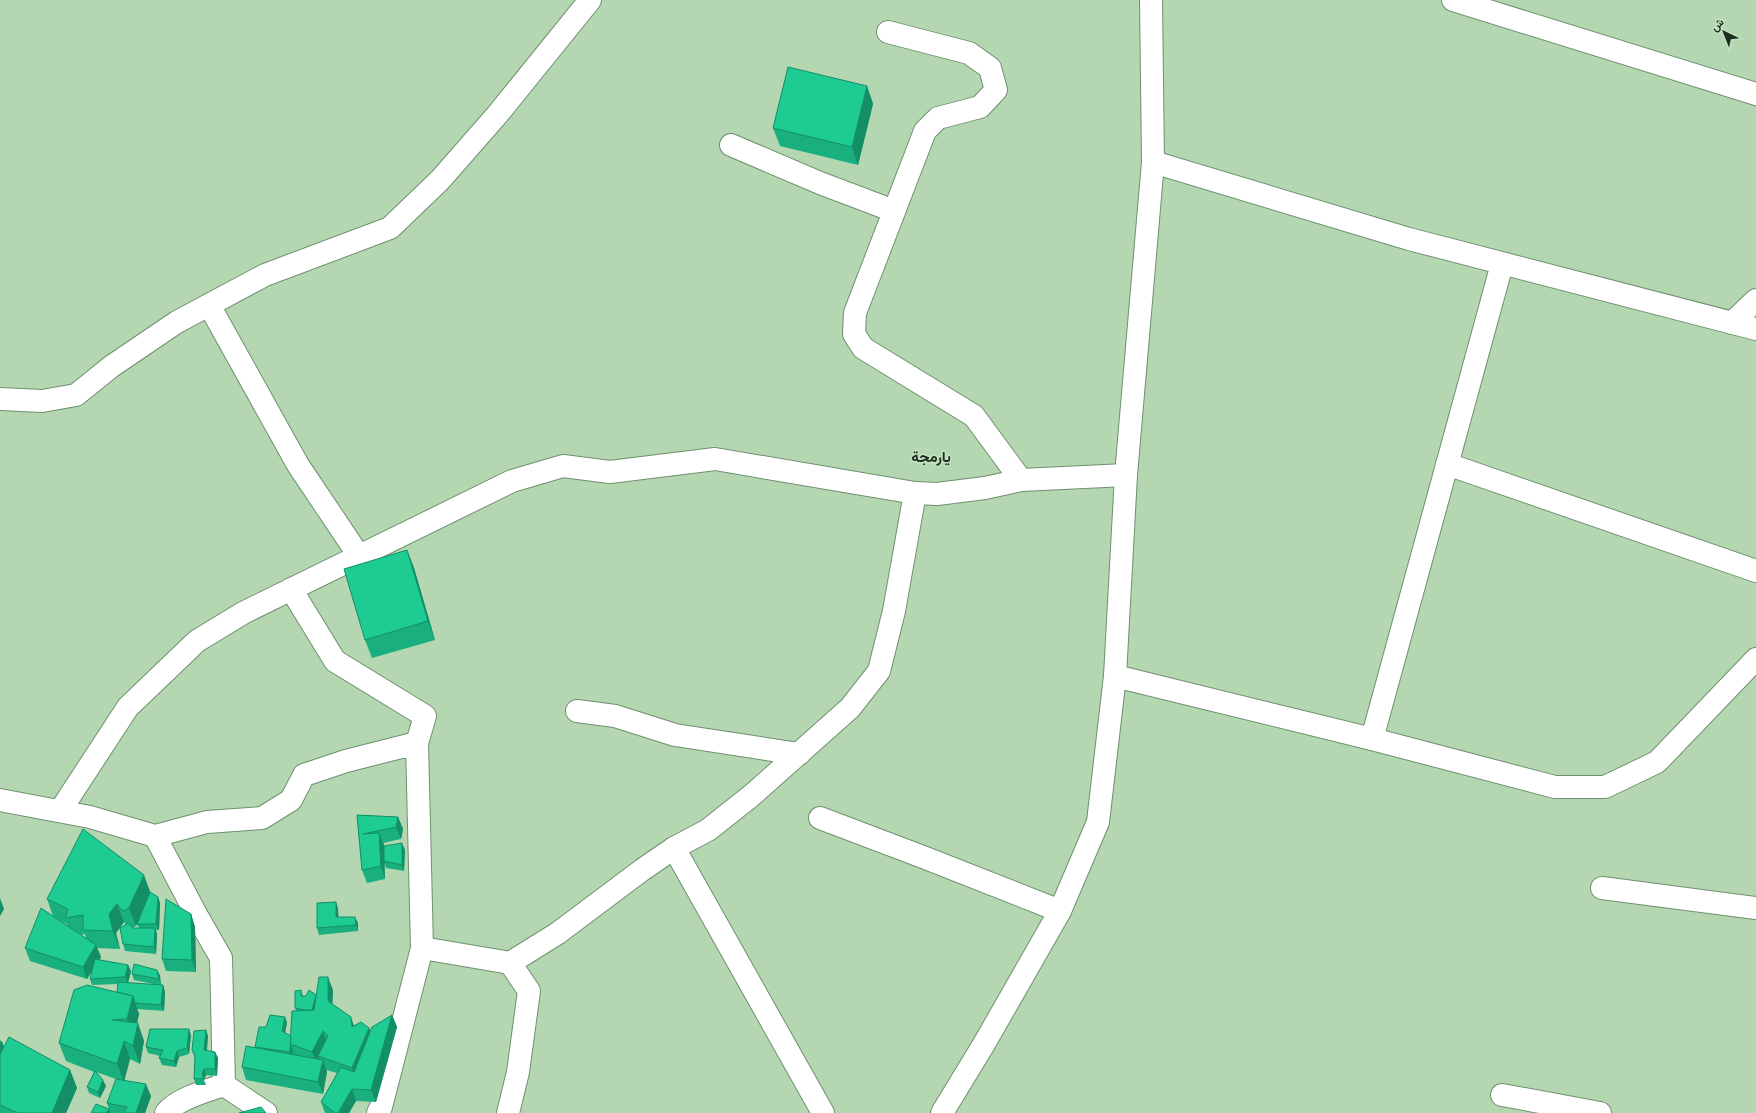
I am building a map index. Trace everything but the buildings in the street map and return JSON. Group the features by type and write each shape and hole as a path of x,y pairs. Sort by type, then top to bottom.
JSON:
{"street":[{"path":"0,399 42,401 76,395 118,362 177,322 266,275 390,228 440,180 497,115 590,0"},
{"path":"942,1113 984,1044 1060,911 1098,822 1115,676 1126,475 1153,162 1151,0"},
{"path":"1453,0 1756,94"},
{"path":"888,32 969,53 990,68 996,90 980,107 938,118 925,131 855,313 854,334 863,348 974,416 1021,480"},
{"path":"731,145 820,183 894,211"},
{"path":"1153,162 1409,239 1756,329"},
{"path":"1372,739 1502,264"},
{"path":"1732,323 1756,300"},
{"path":"209,305 298,465 359,556"},
{"path":"60,812 128,707 197,641 243,614 291,589 512,481 563,466 610,472 716,459 915,493 937,494 985,488 1021,480 1126,475"},
{"path":"1447,464 1756,572"},
{"path":"422,948 510,963 558,933 674,848 708,830 751,796 850,708 879,671 894,611 915,493"},
{"path":"291,589 335,661 425,716 417,743 422,948 381,1107 378,1113"},
{"path":"1115,676 1372,739 1555,788 1605,787 1657,762 1756,658"},
{"path":"577,711 615,716 675,735 799,754"},
{"path":"0,800 90,817 155,836 207,822 262,818 291,800 304,775 346,761 417,743"},
{"path":"820,818 923,856 1060,911"},
{"path":"155,836 221,958 224,1085"},
{"path":"674,848 823,1113"},
{"path":"1602,888 1756,908"},
{"path":"508,1113 518,1072 529,991 510,963"},
{"path":"166,1113 170,1108 199,1093 224,1085"},
{"path":"224,1085 266,1113"},
{"path":"1502,1095 1600,1113"}],"district":[{"name":"يارمجة","path":"931,456"}]}
